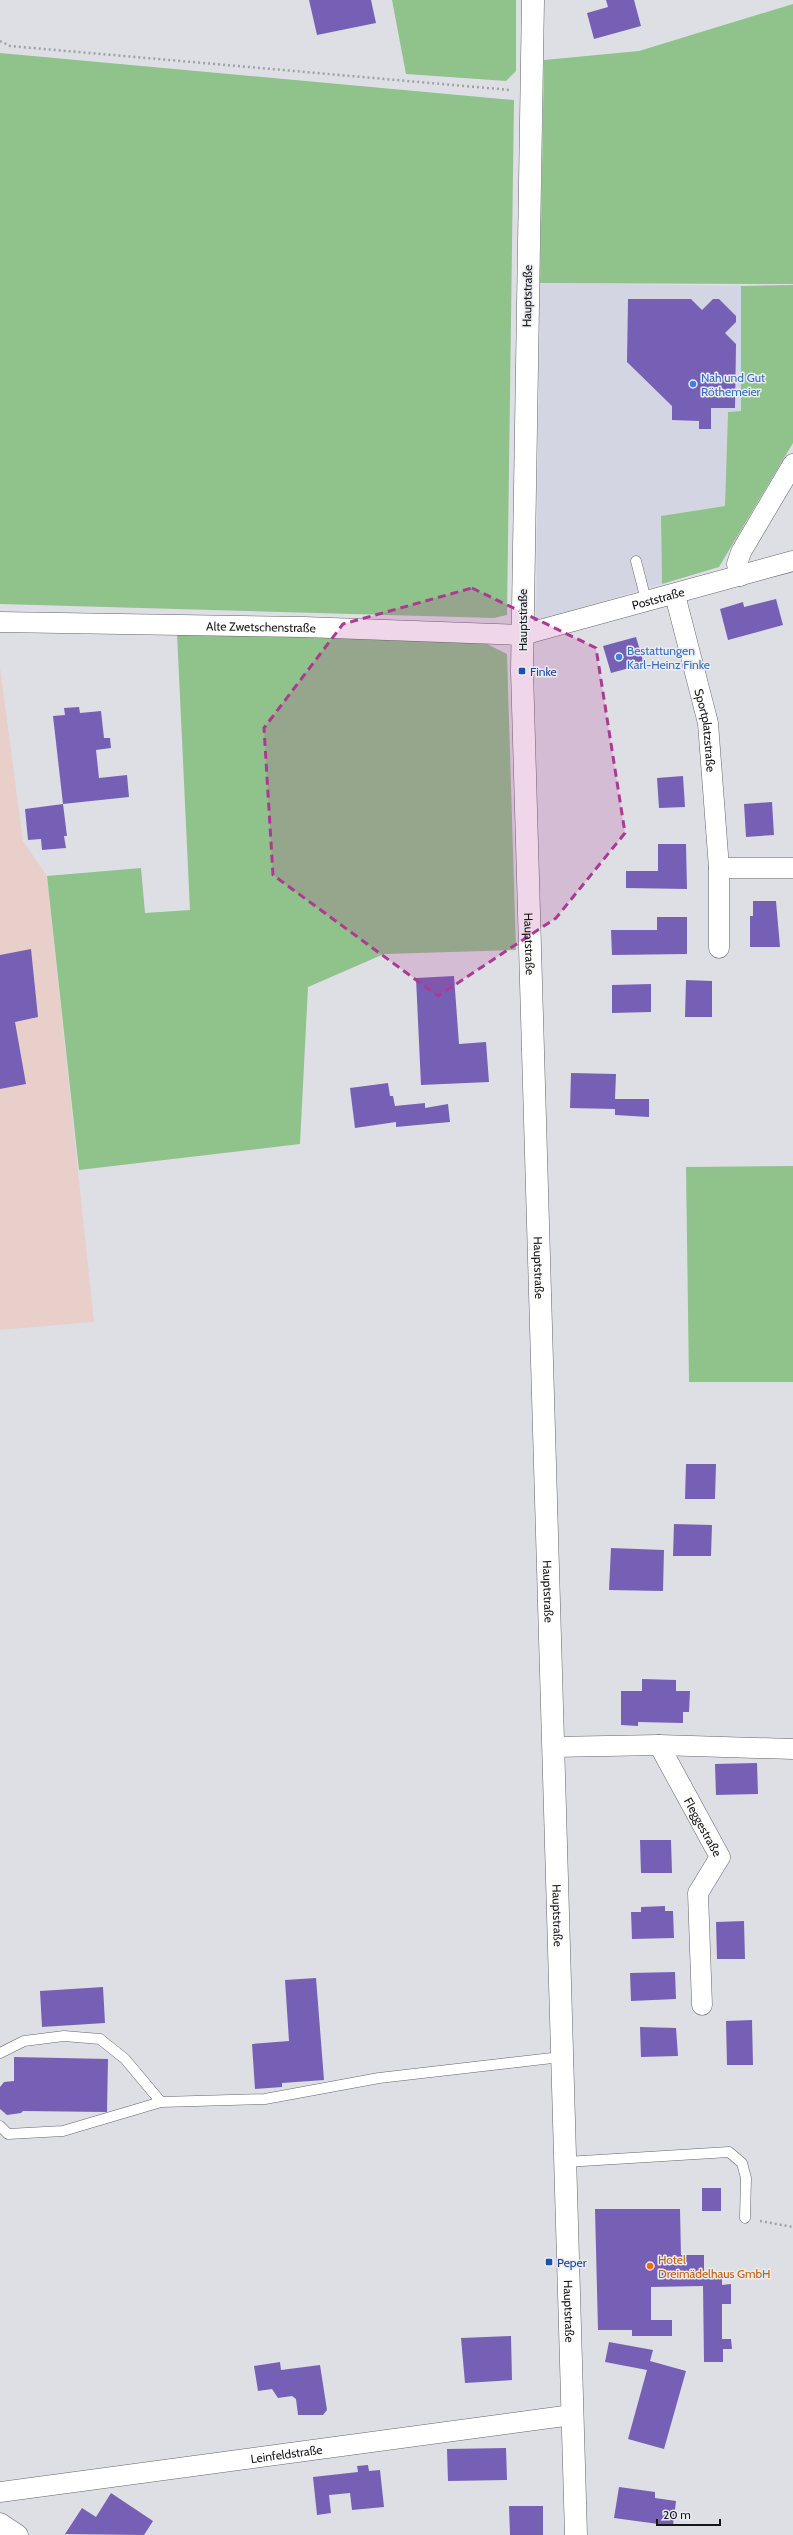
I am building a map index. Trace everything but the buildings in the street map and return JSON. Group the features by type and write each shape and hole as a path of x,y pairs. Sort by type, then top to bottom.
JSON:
{"main road":[{"name":"Hauptstraße","path":"533,0 530,92 522,635 561,2057 566,2162 576,2535"}],"street":[{"path":"740,576 737,564 741,552 793,464"},
{"name":"Poststraße","path":"522,635 646,600 675,595 793,561"},
{"name":"Sportplatzstraße","path":"675,595 708,723 719,868 719,948"},
{"name":"Alte Zwetschenstraße","path":"0,622 304,627 522,635"},
{"path":"719,868 793,868"},
{"path":"553,1747 659,1745 793,1749"},
{"name":"Fleggestraße","path":"659,1745 720,1857 698,1893 702,2005"},
{"name":"Leinfeldstraße","path":"0,2492 572,2415"},
{"path":"0,2523 18,2535"}],"lane":[{"path":"636,561 646,600"},
{"path":"0,2053 24,2042 64,2036 100,2039 125,2059 161,2102"},
{"path":"0,2126 8,2134 63,2131 161,2102 265,2099 379,2078 561,2057"},
{"path":"566,2162 729,2152 742,2163 746,2178 745,2218"}],"path":[{"path":"0,41 10,46 530,92"},
{"path":"745,2218 793,2227"}],"highlighted area":[{"path":"472,588 596,648 625,833 556,918 438,996 273,875 264,728 343,624"}],"shaded area":[{"path":"540,283 741,286 741,411 728,412 725,506 661,516 662,584 536,621"},
{"path":"0,667 23,841 47,876 94,1322 0,1330"}],"green space":[{"path":"392,0 516,0 516,71 506,81 406,74"},
{"path":"793,4 793,284 540,283 544,60 639,51"},
{"path":"0,53 514,100 507,615 494,618 0,604"},
{"path":"793,285 793,443 719,567 662,584 661,516 725,506 728,412 741,411 741,286"},
{"path":"177,633 485,643 507,654 516,950 384,954 308,987 300,1144 79,1170 47,876 141,868 145,913 190,910"},
{"path":"793,1166 793,1382 689,1382 686,1167"}],"place":[{"name":"Nah und Gut Röthemeier","path":"693,384"},
{"name":"Bestattungen Karl-Heinz Finke","path":"619,657"},
{"name":"Finke","path":"522,671"},
{"name":"Peper","path":"549,2262"},
{"name":"Hotel Dreimädelhaus GmbH","path":"650,2266"}]}
